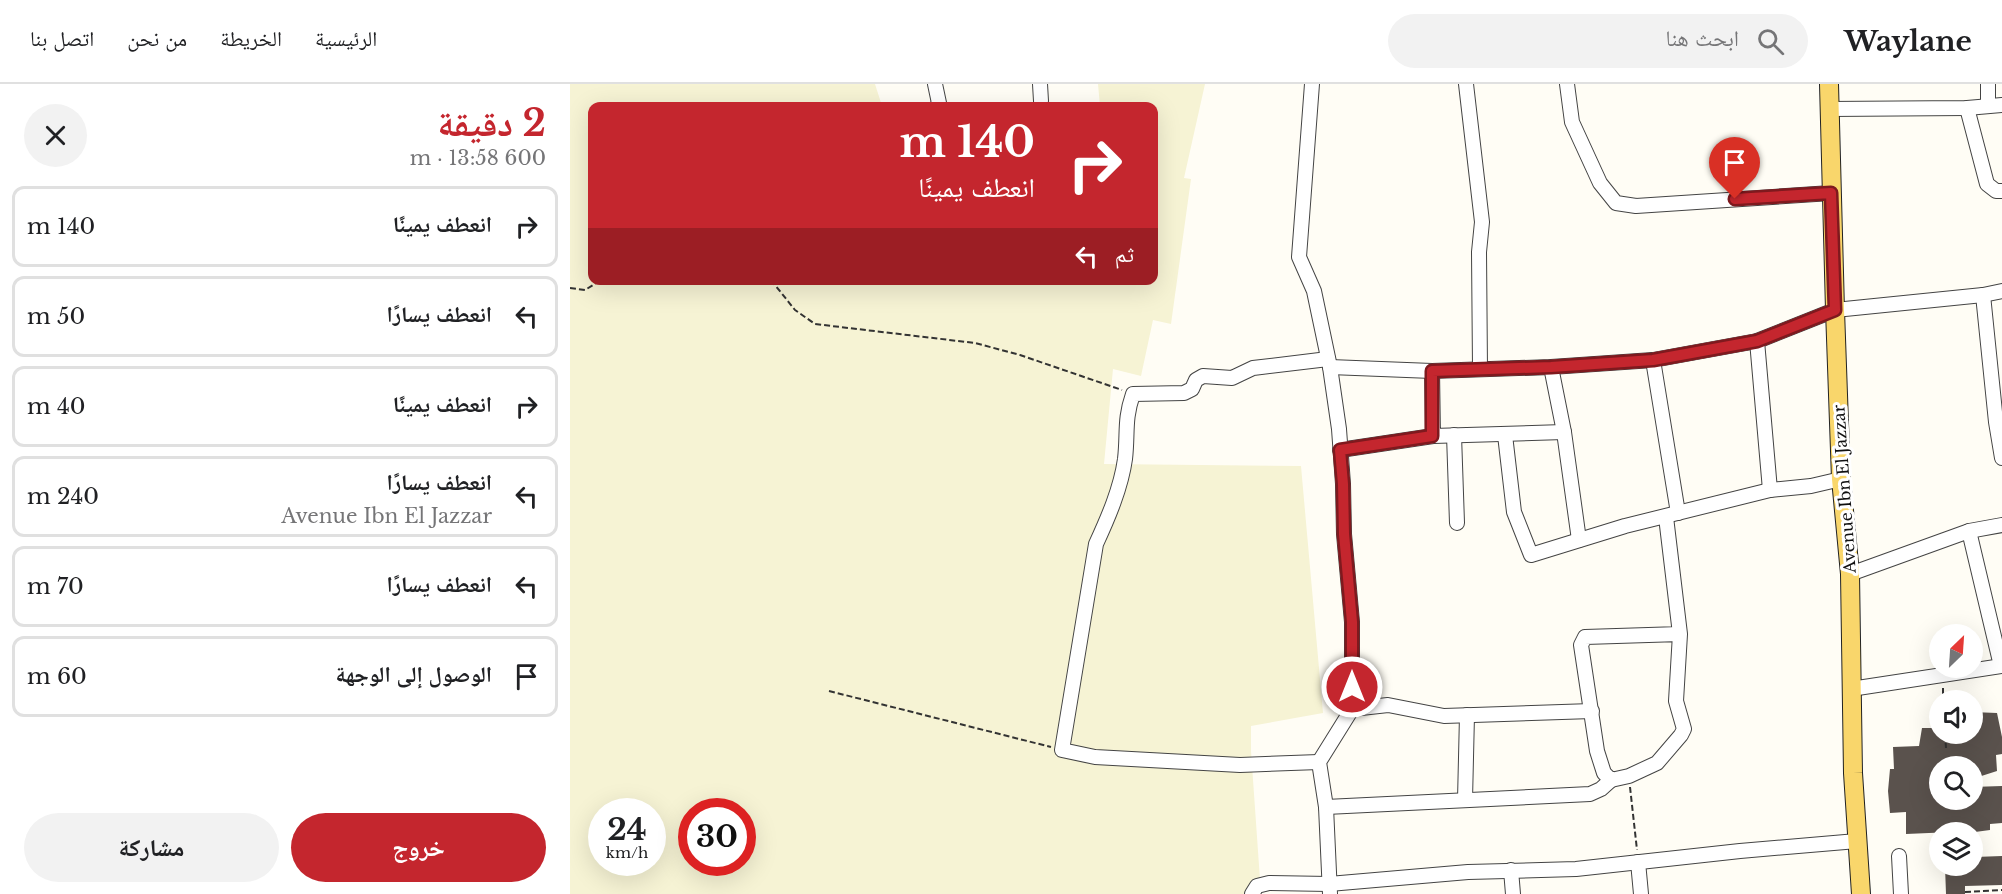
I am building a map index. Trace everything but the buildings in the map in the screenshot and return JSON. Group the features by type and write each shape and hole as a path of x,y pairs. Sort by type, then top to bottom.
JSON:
{"main road":[{"name":"Avenue Ibn El Jazzar","path":"1829,84 1841,479 1850,574 1851,689 1861,894"}],"street":[{"path":"935,84 939,102"},
{"path":"1040,84 1041,101"},
{"path":"1312,84 1299,257 1314,291 1329,363 1340,450 1344,534 1352,622 1352,709 1319,762 1326,807 1329,889"},
{"path":"1466,84 1482,222 1479,252 1480,368"},
{"path":"1567,84 1575,130 1600,183 1616,203 1636,206 1831,193"},
{"path":"1988,84 1988,106"},
{"path":"1828,109 1967,108 2002,105"},
{"path":"1967,108 1987,184 2002,191"},
{"path":"1319,762 1240,765 1095,757 1062,750 1096,544 1122,475 1125,459 1126,419 1133,394 1184,393 1192,389 1196,380 1203,376 1232,378 1253,368 1329,363 1432,371 1551,367 1653,360 1757,341 1835,310 1983,295 2002,291"},
{"path":"1983,295 2002,458"},
{"path":"1757,341 1770,490"},
{"path":"1326,807 1590,794 1601,789 1611,780 1629,776 1657,763 1683,732 1676,701 1680,634 1672,515 1653,360"},
{"path":"1551,367 1564,432 1579,540"},
{"path":"1432,371 1432,436"},
{"path":"1340,450 1432,436 1564,432"},
{"path":"1454,435 1456,523"},
{"path":"1505,435 1514,512 1530,554 1534,556 1625,526 1770,490 1812,486 1841,479"},
{"path":"1850,574 1969,531 2002,525"},
{"path":"1851,689 2001,666 1969,531"},
{"path":"1611,780 1604,773 1597,750 1581,645 1585,637 1680,634"},
{"path":"1352,709 1388,705 1443,716 1592,711"},
{"path":"1465,800 1467,715"},
{"path":"1252,894 1257,886 1269,883 1329,889 1468,872 1576,869 1857,841"},
{"path":"1899,856 1900,894"},
{"path":"1638,862 1641,894"},
{"path":"1511,870 1513,894"}],"path":[{"path":"570,288 585,290 593,285"},
{"path":"775,285 795,310 815,324 975,343 1020,355 1133,394"},
{"path":"829,691 1062,750"},
{"path":"1946,744 1946,748"},
{"path":"1629,776 1638,862"},
{"path":"1965,892 2002,890"}],"shaded area":[{"path":"570,84 875,84 881,102 588,102 588,285 1158,285 1158,102 1100,102 1098,84 1205,84 1184,178 1191,179 1171,324 1153,320 1141,376 1113,369 1104,464 1301,466 1323,713 1251,726 1261,894 570,894"}],"route":[{"path":"1352,687 1352,622 1344,534 1340,450 1432,436 1432,371 1551,367 1653,360 1757,341 1835,310 1831,193 1735,199"}]}
